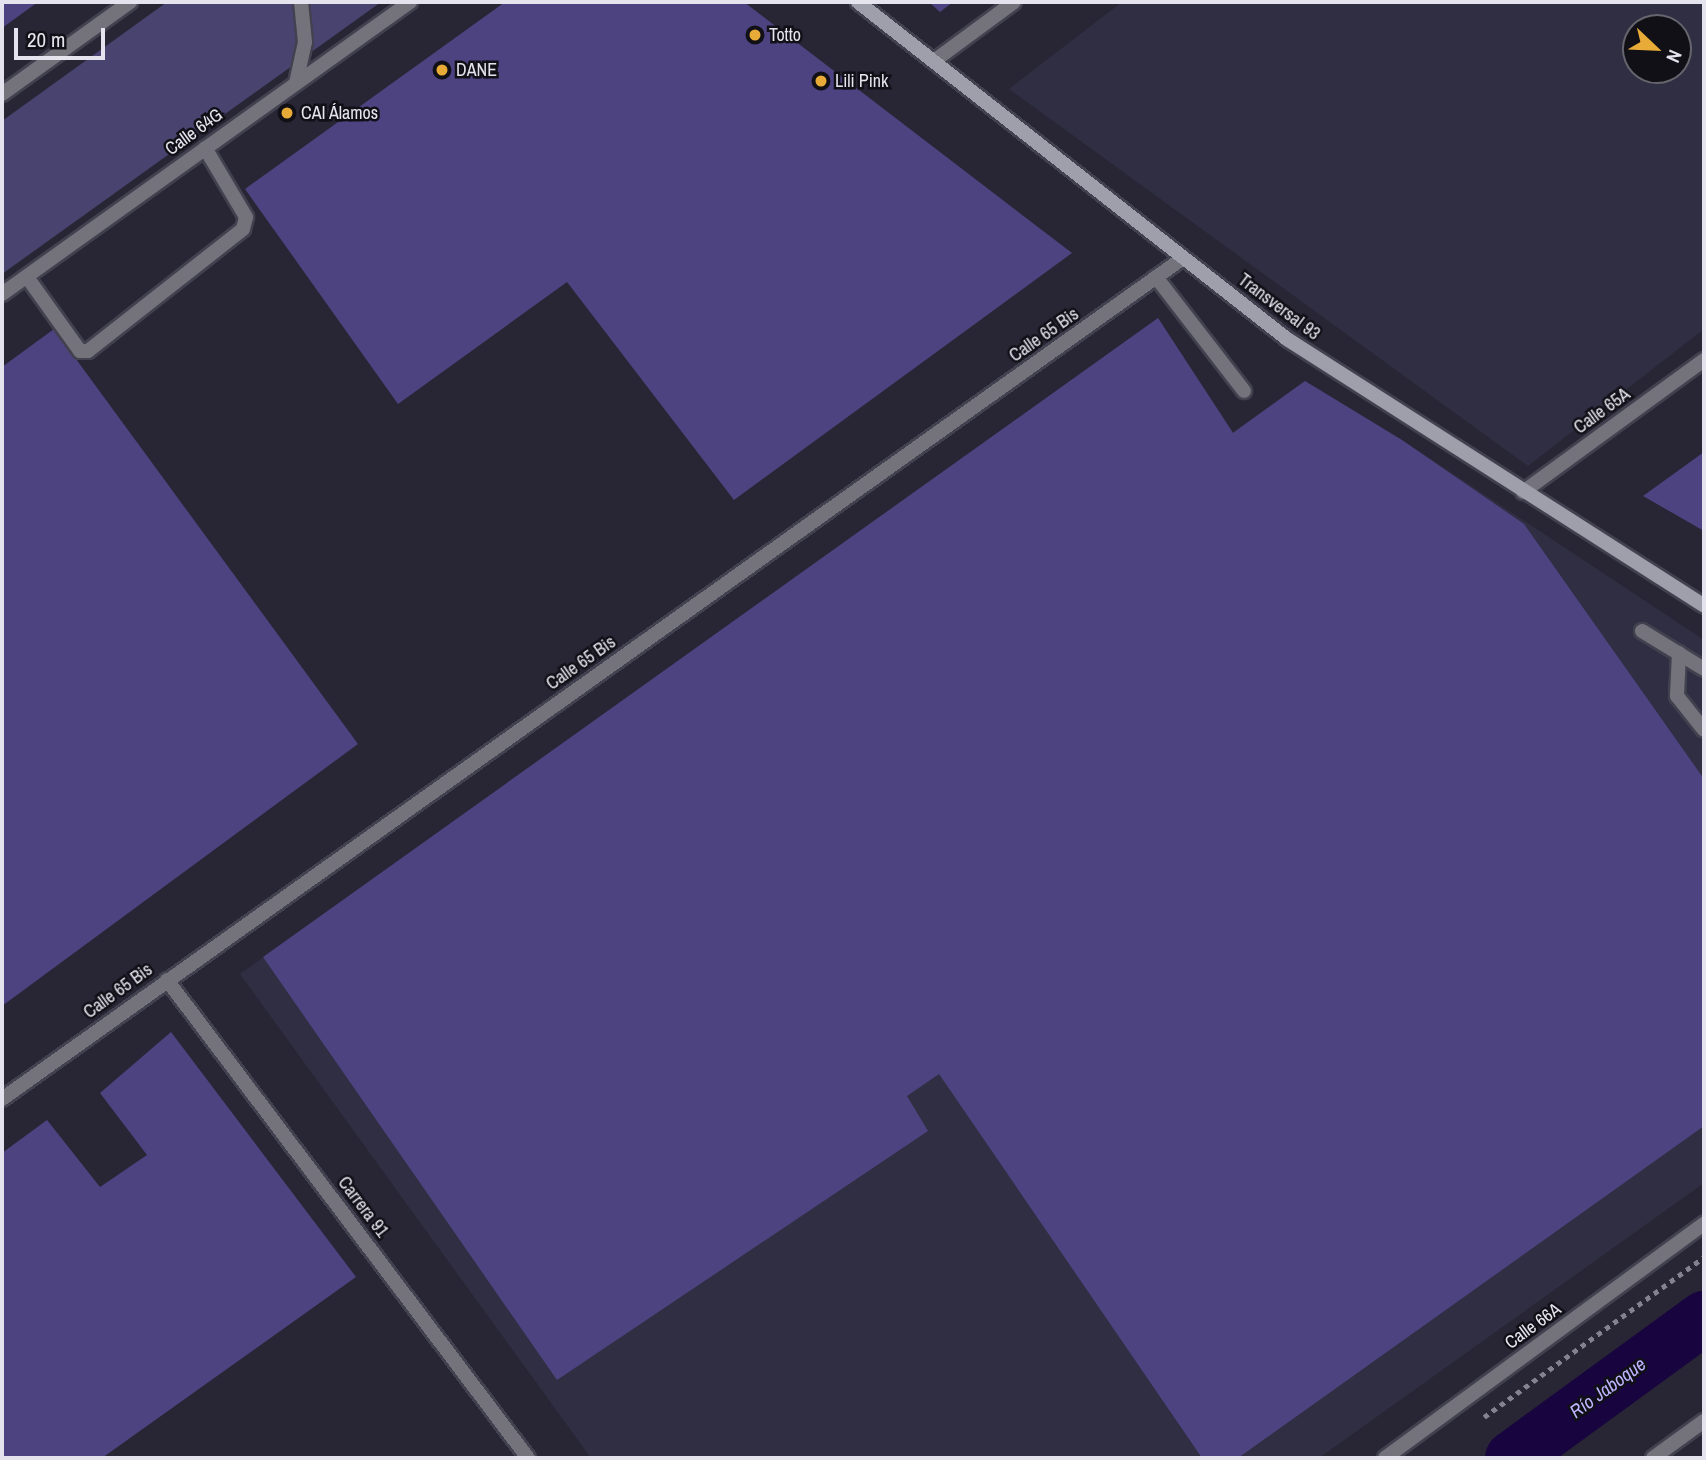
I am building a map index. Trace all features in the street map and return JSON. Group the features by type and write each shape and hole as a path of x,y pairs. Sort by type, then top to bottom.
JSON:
{"main road":[{"name":"Transversal 93","path":"858,2 1297,346 1704,606"}],"street":[{"path":"2,94 130,2"},
{"path":"296,83 305,41 301,2"},
{"name":"Calle 64G","path":"2,294 410,2"},
{"path":"934,61 1014,2"},
{"path":"27,277 80,351 88,351 243,229 246,217 205,148"},
{"name":"Calle 65 Bis","path":"2,1099 1183,258"},
{"path":"1156,277 1244,391"},
{"name":"Calle 65A","path":"1523,492 1704,360"},
{"path":"1642,631 1704,669"},
{"path":"1679,653 1677,696 1704,730"},
{"name":"Carrera 91","path":"167,980 528,1458"},
{"name":"Calle 66A","path":"1385,1458 1704,1224"},
{"path":"1653,1458 1704,1421"}],"path":[{"path":"1482,1418 1704,1257"}],"shaded area":[{"path":"167,2 381,2 2,274 2,121"},
{"path":"1122,2 1704,2 1704,329 1528,466 1009,89"},
{"path":"1158,318 1233,432 1305,381 1402,440 1704,640 1704,1183 1319,1458 591,1458 240,974"}],"building":[{"path":"2,2 38,2 2,28"},
{"path":"505,2 744,2 1072,253 734,500 567,282 398,404 245,189"},
{"path":"929,2 953,2 940,12"},
{"path":"1158,318 1233,433 1305,381 1402,440 1524,524 1704,779 1704,1126 1238,1458 1202,1458 939,1074 907,1096 928,1131 557,1380 263,957"},
{"path":"54,329 358,744 2,1006 2,367"},
{"path":"1704,452 1704,531 1643,496"},
{"path":"171,1032 356,1277 102,1458 2,1458 2,1153 47,1120 100,1187 147,1155 100,1093"}],"waterway":[{"name":"Río Jaboque","path":"1512,1458 1704,1318"}],"place":[{"name":"Totto","path":"755,35"},
{"name":"DANE","path":"442,70"},
{"name":"Lili Pink","path":"821,81"},
{"name":"CAI Álamos","path":"287,113"}]}
